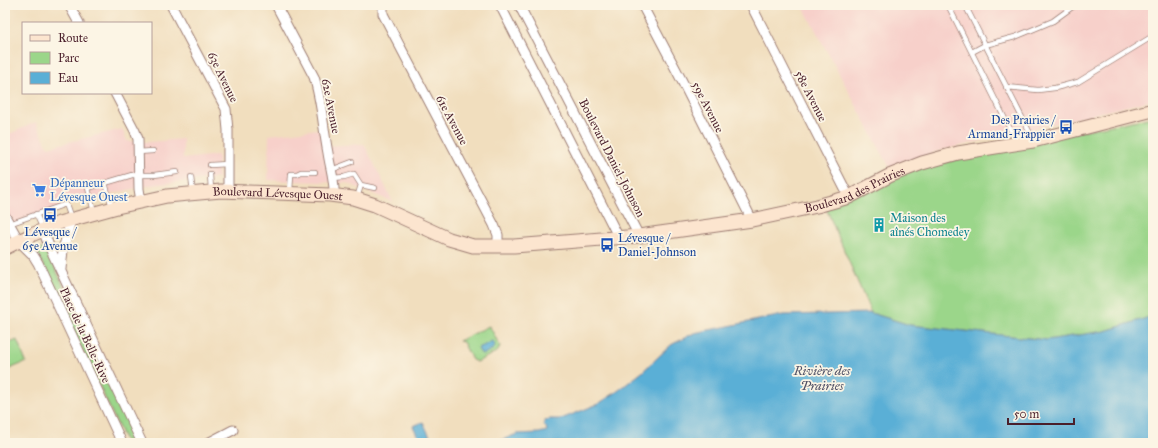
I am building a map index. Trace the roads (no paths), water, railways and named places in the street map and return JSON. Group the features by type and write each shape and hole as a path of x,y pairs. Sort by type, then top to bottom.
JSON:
{"street":[{"path":"69,5 78,22"},
{"name":"63e Avenue","path":"171,5 226,109 228,130 228,191"},
{"name":"62e Avenue","path":"276,5 314,77 318,89 334,195"},
{"name":"61e Avenue","path":"383,5 383,14 494,225 498,235 498,246"},
{"path":"500,5 619,238"},
{"name":"Boulevard Daniel-Johnson","path":"519,5 639,236"},
{"name":"59e Avenue","path":"642,5 752,220"},
{"name":"58e Avenue","path":"751,5 849,197"},
{"name":"Boulevard Daniel-Johnson","path":"547,98 564,91"},
{"path":"116,94 138,139 139,189 141,200"},
{"name":"Boulevard des Prairies","path":"551,243 639,236 752,220 817,206 849,197 889,176 922,163 958,153 1033,141 1153,110"},
{"name":"Boulevard Lévesque Ouest","path":"5,248 43,230 71,220 141,200 212,191 334,195 375,205 436,234 473,246 551,243"},
{"name":"Place de la Belle-Rive","path":"7,220 19,241 33,255 38,263 122,443"},
{"name":"Place de la Belle-Rive","path":"61,271 64,244 71,220"},
{"name":"Place de la Belle-Rive","path":"43,230 49,246 142,443"},
{"path":"208,443 234,430"}],"lane":[{"path":"948,5 1017,144"},
{"path":"965,5 1033,141"},
{"path":"972,52 985,45 1015,37 1053,21 1075,5"},
{"path":"1006,87 1038,90 1055,88 1078,82 1153,36"},
{"path":"138,152 153,151"},
{"path":"332,174 352,162"},
{"path":"210,165 228,164"},
{"path":"95,213 88,188 127,176 177,172"},
{"path":"290,193 291,174 315,172"},
{"path":"210,174 212,191"},
{"path":"332,174 344,177 354,174 361,185 375,188"},
{"path":"191,177 193,193"},
{"path":"105,183 113,208"},
{"path":"357,200 361,185"},
{"path":"7,220 36,214 66,204 71,220"},
{"path":"36,214 43,230"}],"water":[{"name":"Rivière des Prairies","path":"871,313 910,325 1047,340 1105,331 1153,316 1153,443 494,443 517,434 547,431 546,427 543,425 545,421 550,419 561,419 598,404 641,373 671,345 694,333 783,315"},
{"path":"492,341 495,345 493,349 482,355 478,349 480,346 481,347"},
{"path":"423,422 433,443 421,443 413,426"}],"place":[{"name":"Des Prairies / Armand-Frappier","path":"1066,127"},
{"name":"Dépanneur Lévesque Ouest","path":"39,190"},
{"name":"Lévesque / 65e Avenue","path":"50,215"},
{"name":"Maison des aînés Chomedey","path":"879,225"},
{"name":"Lévesque / Daniel-Johnson","path":"607,245"}]}
